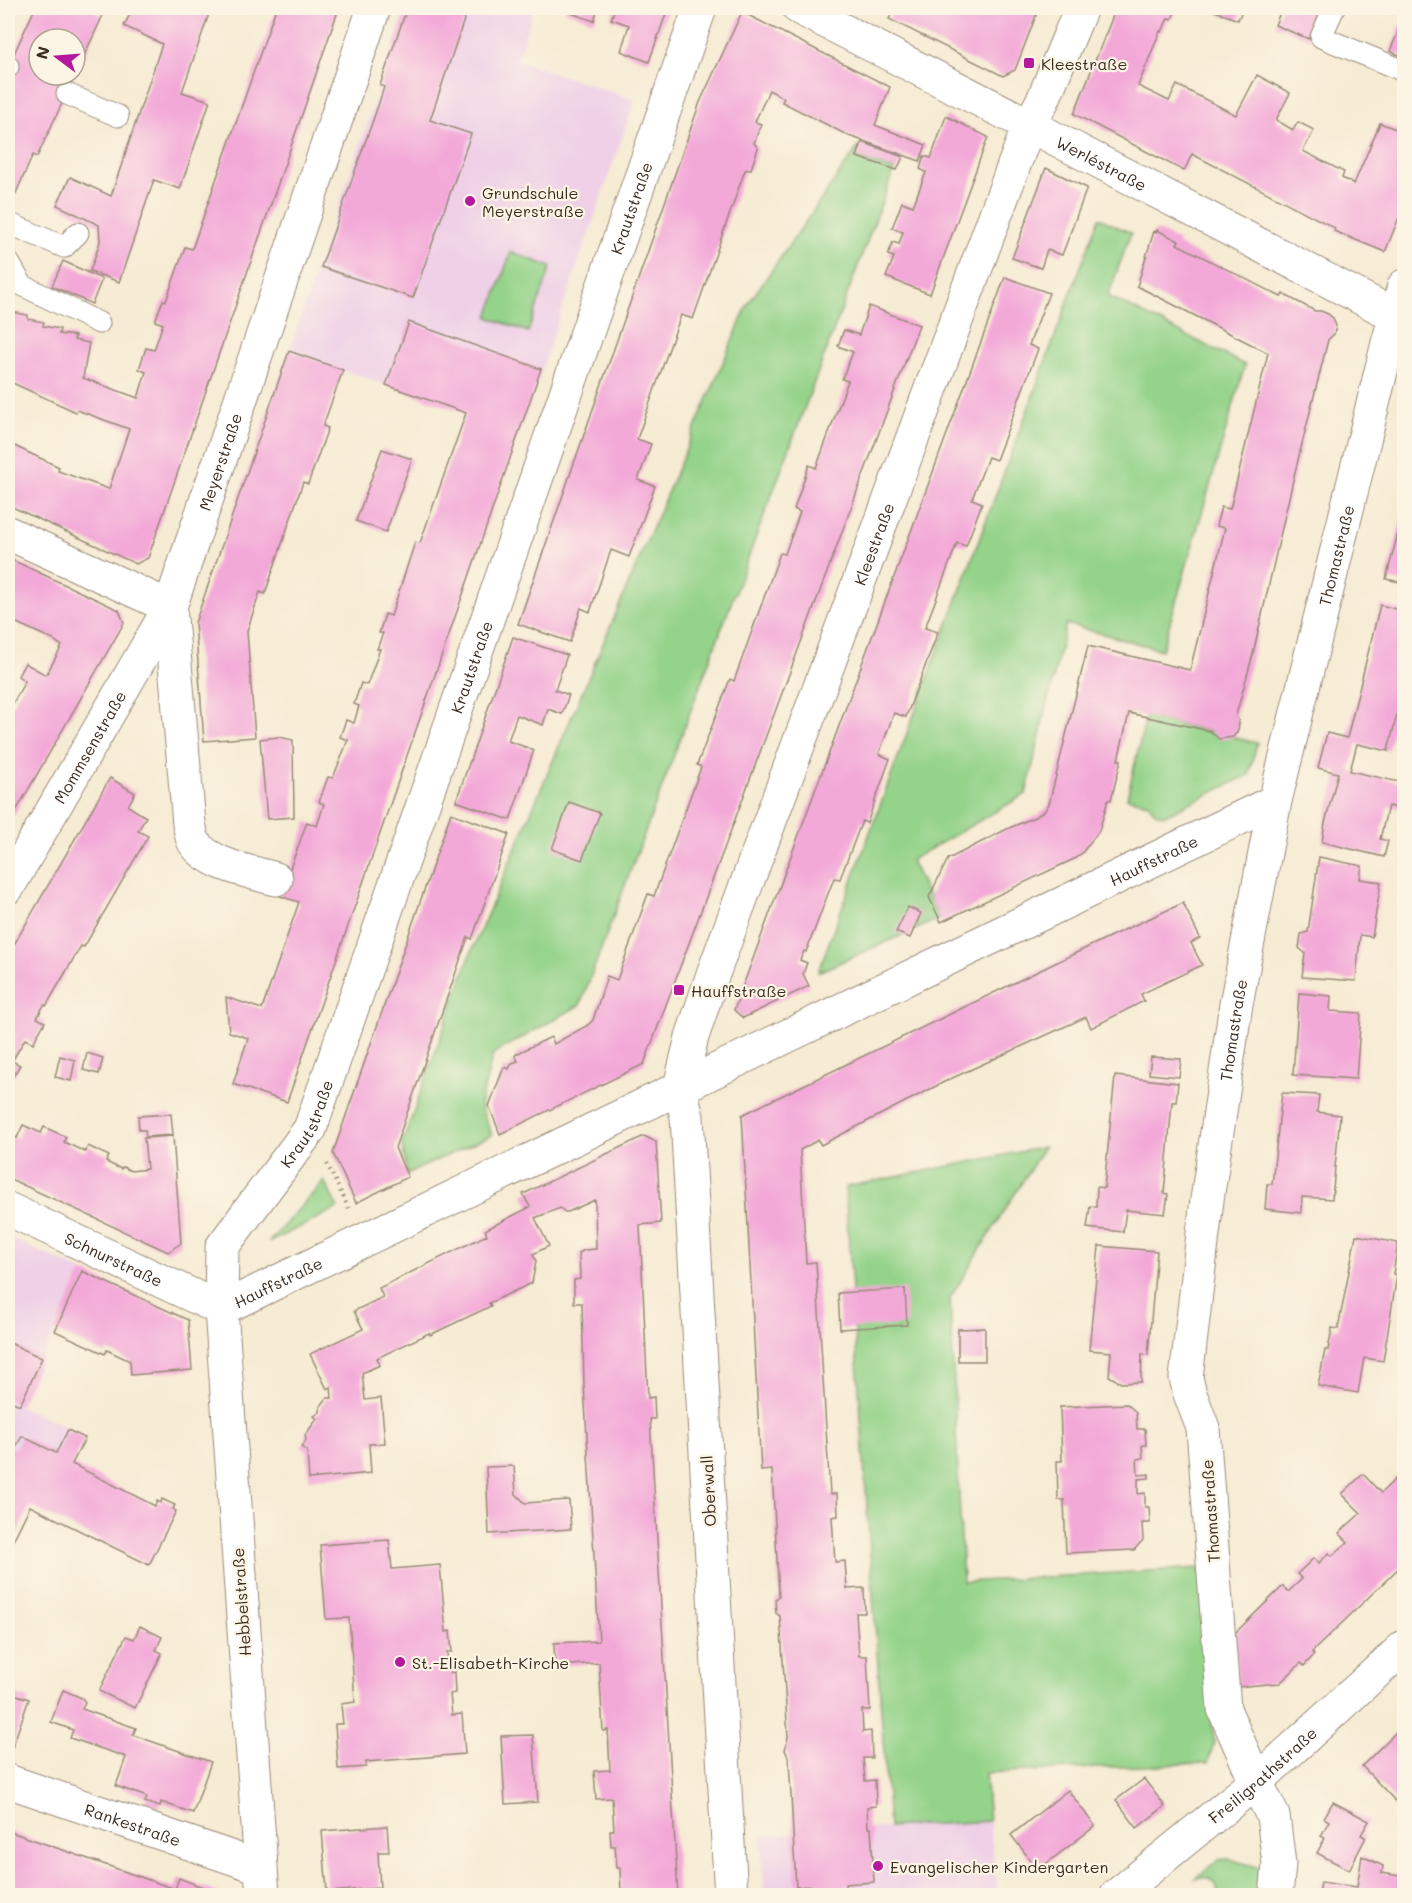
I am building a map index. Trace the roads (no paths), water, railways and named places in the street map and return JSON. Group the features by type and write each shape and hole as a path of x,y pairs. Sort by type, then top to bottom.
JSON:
{"street":[{"name":"Meyerstraße","path":"276,879 227,865 207,855 194,842 189,824 170,607 374,8"},
{"name":"Krautstraße","path":"221,1309 222,1247 310,1129 700,8"},
{"name":"Werléstraße","path":"799,8 1029,125 1402,307"},
{"name":"Kleestraße","path":"680,1087 692,1037 713,974 1029,125 1043,100 1081,8"},
{"name":"Thomastraße","path":"1276,1896 1279,1864 1273,1816 1224,1709 1203,1428 1186,1378 1207,1200 1236,1004 1275,801 1388,343 1402,307"},
{"path":"8,533 170,607"},
{"name":"Mommsenstraße","path":"8,887 170,607"},
{"name":"Hauffstraße","path":"221,1309 1275,801"},
{"name":"Oberwall","path":"680,1087 687,1117 731,1896"},
{"name":"Schnurstraße","path":"8,1209 221,1309"},
{"name":"Hebbelstraße","path":"221,1309 261,1881"},
{"name":"Freiligrathstraße","path":"1116,1896 1256,1782 1404,1647"},
{"name":"Rankestraße","path":"8,1782 261,1881"}],"lane":[{"path":"1334,8 1321,37 1404,71"},
{"path":"67,94 118,116"},
{"path":"8,223 64,247 78,232"},
{"path":"8,261 22,285 99,323"}],"place":[{"name":"Kleestraße","path":"1029,63"},
{"name":"Grundschule Meyerstraße","path":"470,201"},
{"name":"Hauffstraße","path":"679,990"},
{"name":"St.-Elisabeth-Kirche","path":"400,1662"},
{"name":"Evangelischer Kindergarten","path":"878,1866"}]}
